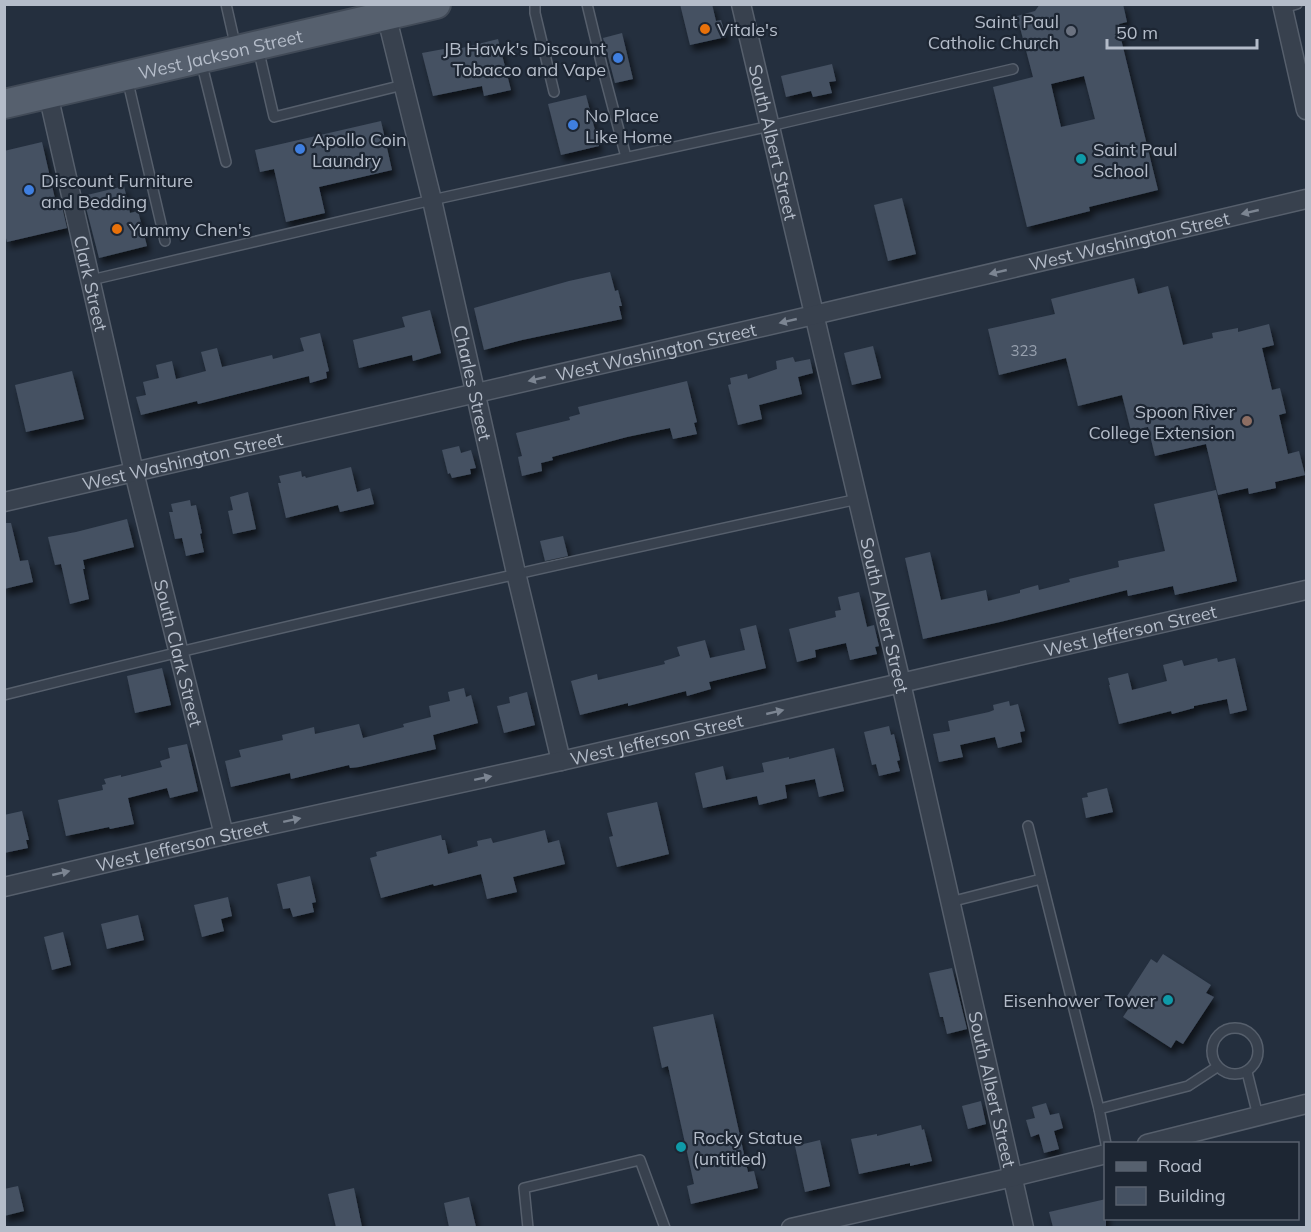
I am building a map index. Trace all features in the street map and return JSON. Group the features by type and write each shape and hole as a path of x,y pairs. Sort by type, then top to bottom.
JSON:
{"main road":[{"name":"West Jackson Street","path":"4,104 247,48 385,10 436,4"}],"street":[{"name":"South Albert Street","path":"741,4 901,683 1024,1227"},
{"path":"1287,6 1306,110"},
{"name":"Charles Street","path":"385,10 432,200 561,761"},
{"name":"Clark Street","path":"48,94 134,472"},
{"name":"West Washington Street","path":"4,502 1306,199"},
{"name":"South Clark Street","path":"134,472 224,835"},
{"name":"West Jefferson Street","path":"4,887 1306,590"},
{"path":"1151,1142 1306,1104"},
{"path":"791,1227 1104,1154"}],"lane":[{"path":"226,4 247,48 274,117 403,85"},
{"path":"535,4 535,13 554,92"},
{"path":"587,4 626,157"},
{"path":"201,58 226,162"},
{"path":"91,280 432,200 770,126 1013,69"},
{"path":"126,76 165,241"},
{"path":"4,695 179,651 516,573 858,499"},
{"path":"1028,826 1106,1142"},
{"path":"950,902 1041,879"},
{"path":"1236,1028 1250,1033 1255,1039 1259,1053 1253,1067 1247,1072 1231,1075 1217,1067 1211,1052 1216,1037 1222,1032 1236,1028"},
{"path":"1099,1109 1188,1086 1217,1067"},
{"path":"1247,1072 1258,1116"},
{"path":"528,1227 524,1188 640,1160 665,1227"}],"building":[{"name":"Vitale's","path":"680,4 712,4 716,21 721,20 726,37 690,45"},
{"name":"Saint Paul School","path":"1040,4 1123,4 1127,22 1119,24 1123,39 1121,39 1158,190 1089,207 1090,211 1027,227 993,87 1033,77 1017,16 1035,11","holes":["1084,76 1095,119 1061,127 1051,84"]},
{"name":"JB Hawk's Discount Tobacco and Vape","path":"622,33 633,79 615,83 603,38"},
{"path":"498,39 511,90 484,96 482,86 433,96 422,53 449,48 450,51"},
{"path":"832,64 836,81 829,82 832,93 813,97 811,91 786,97 781,76"},
{"name":"No Place Like Home","path":"586,95 599,146 561,155 548,104"},
{"path":"381,121 392,170 319,187 325,213 286,222 274,169 260,172 255,150"},
{"name":"Discount Furniture and Bedding","path":"42,142 56,203 61,202 67,228 7,242 4,230 4,151"},
{"name":"Yummy Chen's","path":"124,186 130,213 138,211 147,246 99,258 83,196"},
{"path":"902,198 916,254 888,261 874,205"},
{"path":"610,272 615,291 618,290 622,319 484,350 474,308"},
{"path":"1134,278 1138,294 1168,286 1183,345 1213,338 1212,333 1238,328 1238,332 1269,324 1274,345 1262,348 1272,390 1280,388 1286,413 1279,415 1288,454 1299,451 1305,475 1275,482 1276,488 1249,494 1248,488 1218,495 1206,444 1155,456 1148,427 1131,431 1122,395 1078,406 1066,358 999,375 988,329 1055,314 1051,299"},
{"path":"430,310 441,353 413,361 412,355 359,368 353,340 405,327 402,317"},
{"path":"320,333 329,371 326,372 327,378 310,383 309,376 198,404 197,401 141,415 136,397 146,395 143,382 159,378 156,365 172,361 176,379 206,371 201,352 217,348 222,367 272,355 273,359 304,351 300,338"},
{"path":"873,346 881,378 852,385 844,353"},
{"path":"793,357 795,362 810,359 813,373 798,377 802,394 759,405 762,419 738,425 728,385 731,384 730,378 747,374 748,379 777,369 776,361"},
{"path":"72,371 84,419 26,432 15,385"},
{"path":"687,381 697,422 694,423 697,434 673,439 670,428 627,437 552,457 553,460 541,463 542,471 522,476 518,457 522,456 516,433 570,420 569,417 580,414 578,407"},
{"path":"459,446 461,453 471,450 476,468 470,469 471,474 452,478 450,473 448,474 442,450"},
{"path":"351,467 357,492 370,488 374,504 340,512 338,505 286,518 278,483 281,483 279,476 301,471 302,477 306,478"},
{"path":"1216,490 1237,581 1175,595 1173,586 1128,596 1127,590 923,639 905,558 930,552 941,600 986,590 988,601 1020,593 1020,590 1038,585 1039,590 1070,582 1069,579 1119,567 1118,561 1165,551 1154,504"},
{"path":"248,492 256,529 233,534 228,511 233,510 230,497"},
{"path":"190,500 191,506 196,505 204,552 186,556 182,538 175,539 169,512 173,512 171,504"},
{"path":"127,519 134,547 83,560 89,599 70,604 61,564 55,565 48,537"},
{"path":"4,523 11,523 20,561 28,560 33,582 4,589"},
{"path":"563,536 568,556 545,561 540,541"},
{"path":"859,592 867,627 874,625 879,646 875,647 877,654 850,660 846,643 815,650 816,657 797,662 789,629 836,617 835,611 841,610 838,597"},
{"path":"756,625 766,668 709,682 711,689 687,696 686,691 628,706 628,703 580,715 571,681 597,674 598,680 665,664 664,661 680,656 677,647 705,640 710,658 745,650 740,629"},
{"path":"1217,658 1218,662 1235,658 1247,710 1230,714 1227,699 1194,706 1194,708 1172,714 1171,711 1119,724 1108,678 1128,673 1132,690 1167,681 1163,665 1182,660 1184,666"},
{"path":"162,668 171,705 135,713 127,676"},
{"path":"464,688 466,697 471,695 478,723 433,735 436,749 359,767 350,768 349,765 291,779 290,773 231,787 225,761 241,757 239,750 283,740 282,735 314,727 315,734 359,724 363,738 404,727 403,724 431,717 429,706 450,701 448,692"},
{"path":"527,692 535,725 504,733 497,706 510,703 509,697"},
{"path":"1009,701 1010,706 1018,704 1025,731 1020,732 1022,742 998,748 995,737 960,745 963,757 939,762 933,734 950,731 948,721 989,712 994,710 993,705"},
{"path":"889,726 891,735 894,734 900,771 879,776 876,764 872,765 864,732"},
{"path":"187,744 198,791 170,798 167,788 128,798 134,824 66,836 58,800 103,790 102,785 106,784 104,779 162,767 160,761 170,758 168,748"},
{"path":"834,748 844,791 819,797 815,779 785,785 787,798 759,805 757,796 703,808 695,773 723,766 726,780 764,772 762,763"},
{"path":"1107,788 1113,812 1086,818 1082,798 1088,797 1087,793"},
{"path":"657,802 669,854 617,867 609,837 613,836 607,813"},
{"path":"22,811 29,840 26,840 28,848 4,853 4,815"},
{"path":"545,830 548,843 559,840 565,864 513,877 517,892 487,899 481,874 381,898 370,858 377,856 376,852 441,835 442,840 445,840 448,854 478,846 477,841 491,838 493,843"},
{"path":"310,876 316,902 312,903 314,912 293,917 290,908 283,909 277,884"},
{"path":"228,897 232,916 221,919 224,931 202,937 194,905"},
{"path":"138,915 144,940 107,949 101,924"},
{"path":"63,932 71,965 52,970 44,937"},
{"name":"Eisenhower Tower","path":"1163,954 1211,985 1206,993 1214,997 1183,1044 1176,1040 1171,1048 1123,1017 1129,1008 1122,1004 1151,959 1157,963"},
{"path":"952,968 967,1029 947,1034 943,1017 940,1017 929,973"},
{"path":"713,1014 748,1172 754,1171 758,1188 691,1204 687,1186 694,1184 668,1066 662,1068 653,1027"},
{"path":"981,1101 986,1124 968,1129 962,1106"},
{"path":"1046,1103 1050,1115 1059,1113 1063,1128 1054,1131 1059,1149 1044,1153 1039,1134 1031,1137 1026,1120 1035,1118 1032,1107"},
{"path":"921,1125 932,1161 910,1166 910,1163 859,1174 851,1139 877,1134 877,1136"},
{"path":"820,1140 830,1186 805,1192 795,1146"},
{"path":"18,1186 24,1211 4,1216 4,1189"},
{"path":"354,1188 362,1227 336,1227 328,1194"},
{"path":"469,1197 476,1227 449,1227 444,1203"},
{"path":"1104,1199 1106,1227 1053,1227 1049,1212"}],"place":[{"name":"Vitale's","path":"705,29"},
{"name":"Saint Paul Catholic Church","path":"1071,31"},
{"name":"JB Hawk's Discount Tobacco and Vape","path":"618,58"},
{"name":"No Place Like Home","path":"573,125"},
{"name":"Apollo Coin Laundry","path":"300,149"},
{"name":"Saint Paul School","path":"1081,159"},
{"name":"Discount Furniture and Bedding","path":"29,190"},
{"name":"Yummy Chen's","path":"117,229"},
{"name":"Spoon River College Extension","path":"1247,421"},
{"name":"Eisenhower Tower","path":"1168,1000"},
{"name":"Rocky Statue (untitled)","path":"681,1147"}]}
